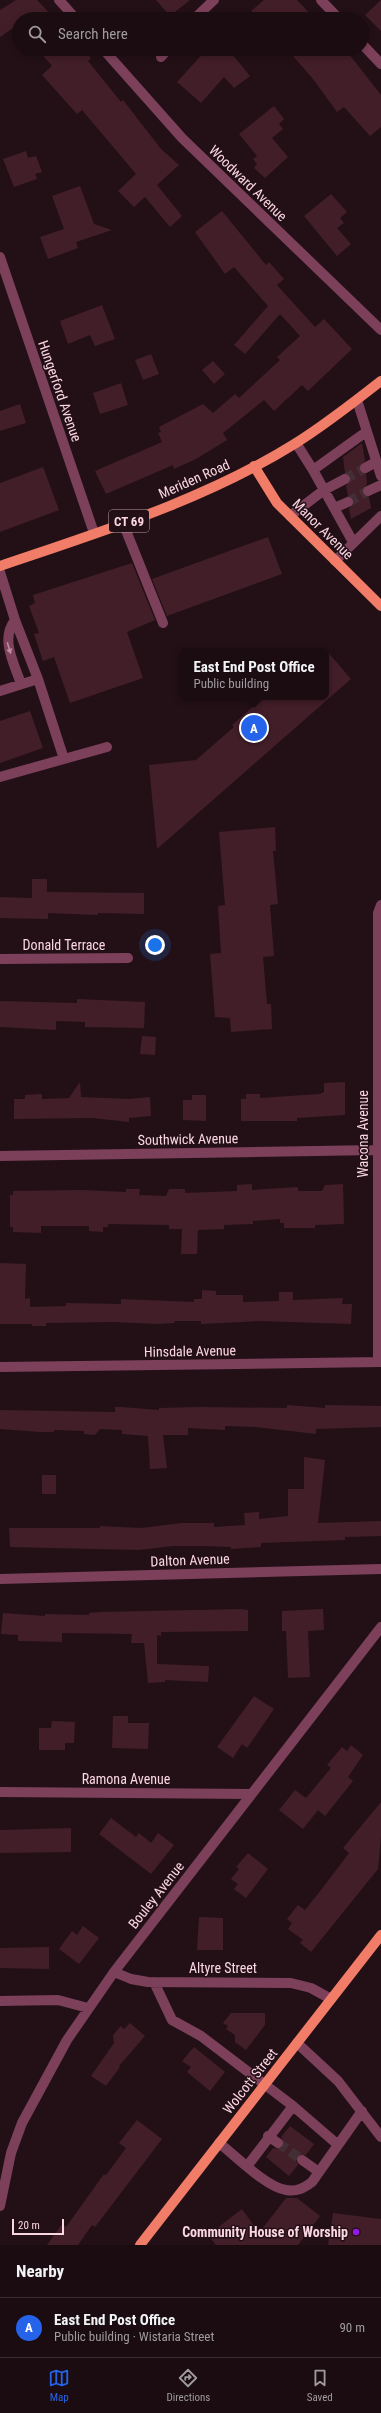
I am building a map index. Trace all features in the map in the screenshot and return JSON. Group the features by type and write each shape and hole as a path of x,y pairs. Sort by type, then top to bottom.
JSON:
{"main road":[{"name":"Meriden Road","path":"0,566 123,523 179,501 254,466 296,443 357,400 381,381"},
{"name":"Manor Avenue","path":"254,466 271,495 290,516 381,606"},
{"name":"Wolcott Street","path":"140,2245 381,1935"}],"street":[{"path":"59,0 70,12"},
{"path":"201,12 214,0"},
{"path":"321,0 332,12"},
{"path":"369,51 381,64"},
{"name":"Woodward Avenue","path":"109,56 182,138 381,330"},
{"name":"Hungerford Avenue","path":"0,257 94,533"},
{"path":"357,400 381,476"},
{"path":"314,470 366,432"},
{"path":"296,443 314,470 353,542"},
{"path":"365,468 376,462"},
{"path":"290,516 324,490 345,479"},
{"path":"368,491 381,484"},
{"path":"334,508 348,502"},
{"path":"335,561 381,516"},
{"path":"123,523 163,623"},
{"path":"0,572 15,620 38,679 64,760"},
{"path":"15,620 9,627 7,642 21,684"},
{"path":"0,691 38,679"},
{"path":"0,777 106,747"},
{"name":"Wacona Avenue","path":"379,1362 377,1150 378,912 381,905"},
{"name":"Donald Terrace","path":"0,959 128,958"},
{"name":"Southwick Avenue","path":"0,1156 377,1150"},
{"name":"Hinsdale Avenue","path":"0,1367 379,1362"},
{"name":"Dalton Avenue","path":"0,1580 381,1570"},
{"name":"Bouley Avenue","path":"0,2206 11,2153 22,2123 58,2054 88,2008 114,1972 381,1627"},
{"name":"Ramona Avenue","path":"0,1792 252,1794"},
{"name":"Altyre Street","path":"114,1972 131,1979 154,1982 291,1983 311,1988 331,1999"},
{"path":"154,1982 172,2020 201,2036 265,2084 337,2144"},
{"path":"0,2001 58,2000 88,2008"},
{"path":"297,2042 338,2081 381,2137"},
{"path":"248,2165 268,2136 293,2106"},
{"path":"219,2143 272,2184 286,2190 303,2189 312,2182 337,2144 362,2111"},
{"path":"268,2136 278,2143"},
{"path":"302,2160 319,2172"}],"building":[{"path":"16,0 37,0 48,12 12,12 12,29 0,37 0,10"},
{"path":"156,0 190,0 175,12 166,12"},
{"path":"264,0 297,0 308,12 252,12 251,11"},
{"path":"381,0 381,31 369,19 368,12"},
{"path":"43,56 89,56 91,58 88,61 121,102 123,100 161,149 179,165 157,185 182,216 170,227 145,197 134,207 118,191 136,174 82,110 77,114 42,75 52,66"},
{"path":"201,56 234,56 250,76 234,88 224,77 201,103 177,82"},
{"path":"293,56 350,56 381,95 381,127 370,136 344,107 337,112 313,79"},
{"path":"274,106 284,119 279,124 283,129 272,138 288,157 265,178 254,168 257,164 253,159 257,156 239,134"},
{"path":"26,151 28,158 36,156 42,172 35,174 37,179 14,187 3,159"},
{"path":"80,186 94,224 112,230 76,242 78,248 48,259 40,237 64,229 52,196"},
{"path":"331,194 347,212 340,218 344,223 337,228 351,244 337,256 304,216"},
{"path":"222,211 266,265 269,262 284,279 277,285 315,327 324,319 352,349 308,391 302,385 274,411 264,400 223,433 227,440 196,459 174,469 173,465 106,494 95,471 162,442 158,433 161,432 159,427 203,404 213,413 235,394 239,398 280,360 277,357 300,336 280,314 245,354 234,345 268,306 234,267 225,274 195,232"},
{"path":"102,305 115,339 95,346 90,335 68,344 60,321"},
{"path":"151,354 159,374 143,380 135,360"},
{"path":"213,361 225,374 214,384 202,370"},
{"path":"121,383 128,405 100,414 93,393"},
{"path":"20,404 26,423 0,431 0,411"},
{"path":"362,443 365,461 359,468 361,473 366,474 367,484 362,491 364,496 369,497 371,508 351,519 349,509 354,502 352,497 348,496 346,486 351,479 349,474 345,473 343,457"},
{"path":"43,467 59,510 0,532 0,483"},
{"path":"268,537 282,574 167,616 152,579"},
{"path":"132,563 155,620 127,632 143,678 70,703 54,657 43,661 34,634 39,633 29,606 35,603 33,595"},
{"path":"329,653 351,679 329,698"},
{"path":"261,700 327,700 157,849 149,765 196,760 234,727 232,725"},
{"path":"30,711 43,748 0,763 0,721"},
{"path":"275,827 276,851 273,851 278,904 270,905 274,956 263,957 267,1004 271,1004 272,1029 231,1032 230,1018 215,1017 210,954 221,953 218,906 225,905 219,832"},
{"path":"32,879 47,879 47,892 144,893 144,914 98,913 98,915 48,913 48,919 0,918 0,897 32,898"},
{"path":"77,999 145,1002 144,1028 85,1027 85,1022 56,1021 56,1030 0,1027 0,1001 77,1003"},
{"path":"142,1036 156,1037 155,1055 140,1054"},
{"path":"80,1082 81,1097 129,1099 150,1097 151,1116 129,1118 129,1122 92,1118 14,1119 14,1099 25,1099 25,1095 42,1094 42,1099 69,1098"},
{"path":"345,1082 345,1115 297,1118 297,1121 241,1121 241,1099 246,1099 246,1094 260,1094 260,1098 320,1094 324,1092 324,1083"},
{"path":"192,1095 206,1095 206,1121 183,1120 183,1100 192,1100"},
{"path":"252,1184 252,1190 298,1187 298,1191 322,1191 325,1185 343,1184 344,1224 315,1225 315,1228 284,1228 284,1223 280,1223 280,1219 253,1221 253,1224 224,1225 224,1229 198,1230 197,1254 181,1254 182,1229 169,1229 169,1225 108,1224 108,1227 103,1227 103,1232 89,1231 89,1226 41,1226 41,1233 13,1232 13,1227 10,1227 10,1195 13,1195 13,1191 81,1190 126,1192 126,1189 140,1189 139,1195 166,1196 169,1189 185,1189 185,1193 237,1191 237,1185"},
{"path":"0,1263 26,1264 25,1299 30,1298 30,1307 66,1306 66,1303 121,1304 121,1299 194,1302 194,1299 202,1299 202,1290 216,1291 216,1295 243,1295 243,1302 279,1301 279,1292 293,1292 293,1300 343,1298 342,1304 352,1304 351,1324 260,1321 201,1324 201,1321 174,1321 175,1323 159,1324 114,1322 46,1323 46,1326 32,1326 32,1324 0,1324"},
{"path":"287,1405 325,1408 325,1405 381,1406 381,1427 316,1429 316,1434 256,1427 225,1426 225,1430 188,1428 188,1435 163,1435 167,1468 150,1469 148,1436 122,1434 122,1430 100,1429 95,1435 84,1434 84,1431 54,1430 54,1432 40,1432 0,1429 0,1410 115,1412 115,1407 159,1410 159,1408 200,1407 287,1408"},
{"path":"304,1457 325,1460 318,1523 381,1521 381,1536 345,1537 345,1540 261,1543 261,1547 231,1549 231,1547 202,1546 173,1546 139,1550 10,1547 9,1528 100,1528 100,1526 141,1528 182,1523 214,1523 214,1527 245,1525 244,1513 259,1512 259,1519 288,1516 288,1489 304,1489"},
{"path":"42,1475 56,1475 56,1494 42,1494"},
{"path":"323,1609 324,1630 308,1631 310,1677 288,1678 286,1631 282,1631 282,1611"},
{"path":"248,1610 248,1631 161,1632 161,1636 157,1635 157,1664 209,1666 208,1682 165,1680 165,1682 148,1683 144,1643 131,1643 132,1634 62,1633 62,1642 18,1641 18,1635 1,1634 3,1613 45,1616 45,1614 89,1615 89,1613 101,1612"},
{"path":"254,1696 274,1709 247,1748 242,1744 233,1758 217,1747"},
{"path":"113,1716 128,1716 128,1723 149,1723 148,1749 112,1748"},
{"path":"52,1721 75,1722 74,1743 65,1743 65,1750 39,1750 39,1728 51,1728"},
{"path":"351,1745 363,1755 348,1777 353,1781 325,1816 318,1810 303,1829 279,1810 295,1790 306,1798 331,1768 327,1765 342,1747 347,1751"},
{"path":"381,1802 381,1836 378,1869 311,1952 300,1943 303,1940 288,1929 292,1923 287,1919 298,1905 305,1910 349,1853 343,1848"},
{"path":"111,1818 136,1837 139,1833 151,1843 158,1833 174,1845 151,1874 99,1834"},
{"path":"71,1828 71,1852 0,1853 0,1830"},
{"path":"248,1853 268,1869 246,1898 234,1889 238,1884 231,1879 239,1869 236,1867"},
{"path":"199,1917 223,1918 223,1950 197,1950"},
{"path":"83,1926 99,1938 79,1964 59,1949 72,1931 77,1935"},
{"path":"49,1947 49,1969 0,1968 0,1948"},
{"path":"231,2013 265,2013 265,2025 246,2050 235,2042 235,2035 226,2029 228,2026 223,2023"},
{"path":"130,2023 145,2036 119,2066 120,2067 106,2086 91,2076 114,2043 113,2035 121,2026 124,2029"},
{"path":"194,2047 225,2072 210,2091 187,2072 191,2067 182,2061"},
{"path":"137,2120 162,2139 95,2227 92,2225 78,2245 47,2245 62,2224 66,2227 104,2174 106,2175 126,2148 119,2143"},
{"path":"290,2126 314,2144 306,2155 297,2156 296,2160 298,2165 289,2176 266,2157 273,2148 278,2149 283,2147 284,2143 281,2137"},
{"path":"286,2198 297,2198 320,2216 298,2245 216,2245 208,2235 242,2209 259,2233"},
{"name":"Community House of Worship","path":"333,2213 381,2219 381,2245 328,2245"}],"tunnel":[{"path":"345,479 365,468"},
{"path":"348,502 368,491"},
{"path":"278,2143 302,2160"}],"place":[{"name":"East End Post Office","path":"254,728"},
{"name":"Community House of Worship","path":"356,2232"}]}
